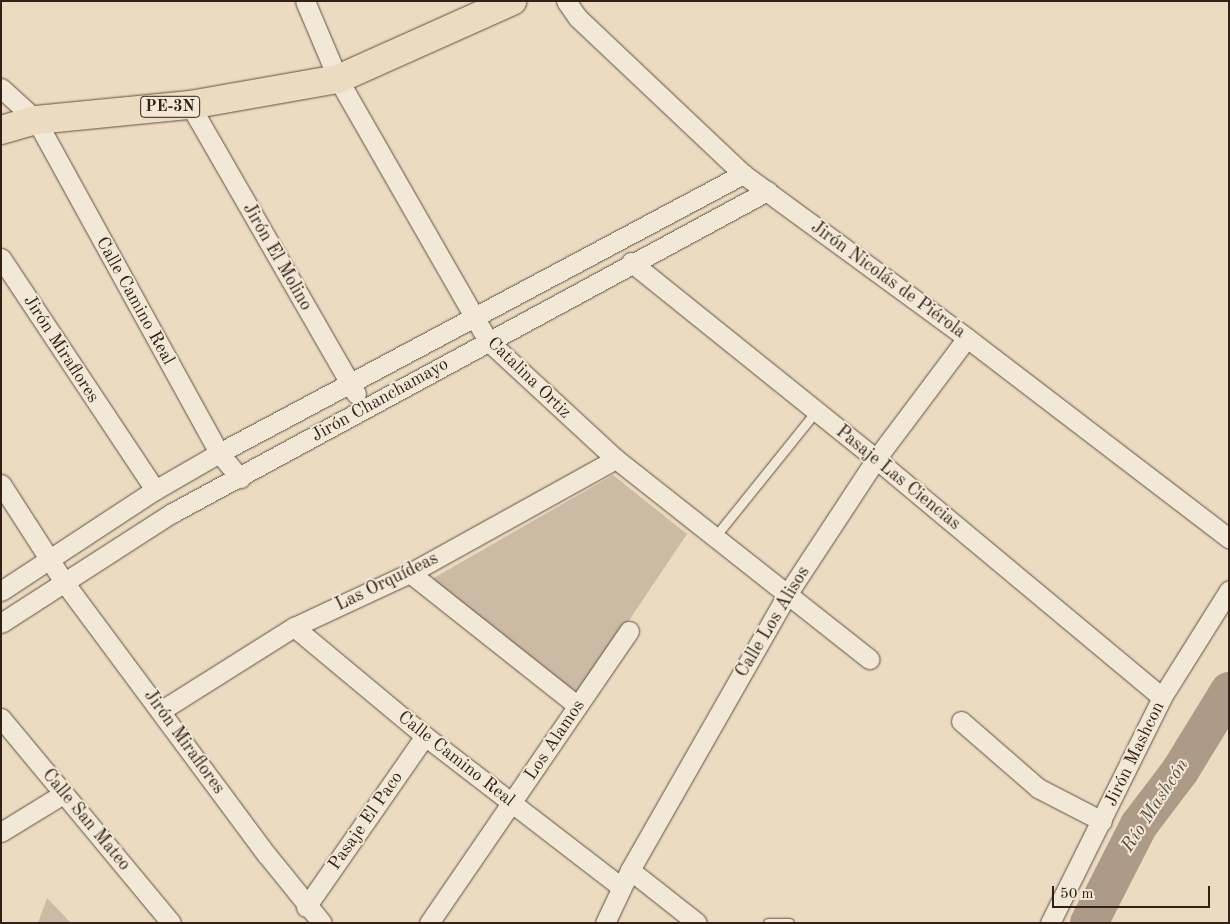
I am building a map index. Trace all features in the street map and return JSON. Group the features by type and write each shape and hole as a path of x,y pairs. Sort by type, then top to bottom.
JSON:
{"highway":[{"name":"PE-3N","path":"1,130 36,120 190,105 338,79 512,1"}],"street":[{"name":"Catalina Ortiz","path":"305,1 338,79 488,341 616,459 786,596 869,659"},
{"name":"Jirón Nicolás de Piérola","path":"566,1 577,17 743,174 967,338 1229,538"},
{"name":"Calle Camino Real","path":"1,88 36,120 219,453 240,478"},
{"name":"Jirón El Molino","path":"190,105 364,408"},
{"name":"Jirón Chanchamayo","path":"1,590 154,490 219,453 743,174"},
{"name":"Jirón Chanchamayo","path":"1,623 172,513 240,478 631,262 767,191"},
{"name":"Jirón Miraflores","path":"1,258 154,490"},
{"name":"Pasaje Las Ciencias","path":"631,262 876,459 1162,697"},
{"name":"Calle Los Alisos","path":"605,923 630,870 786,596 876,459 967,338"},
{"name":"Las Orquídeas","path":"162,710 294,627 410,573 616,459"},
{"name":"Jirón Miraflores","path":"1,484 64,582 162,710 306,908 322,923"},
{"path":"410,573 578,706"},
{"name":"Jirón Mashcon","path":"1050,923 1162,697 1229,590"},
{"name":"Calle Camino Real","path":"294,627 425,736 621,887"},
{"name":"Los Alamos","path":"429,923 629,631"},
{"name":"Calle San Mateo","path":"1,718 172,923"},
{"path":"961,721 1038,788 1102,821"},
{"name":"Pasaje El Paco","path":"306,908 425,736"},
{"path":"1,832 63,794"},
{"path":"630,870 697,923"}],"lane":[{"path":"714,538 816,411"},
{"path":"768,923 789,923"}],"shaded area":[{"path":"613,475 687,534 579,695 432,579"},
{"path":"47,898 71,923 38,923"}],"waterway":[{"name":"Río Mashcón","path":"1089,923 1139,825 1180,771 1229,691"}]}
